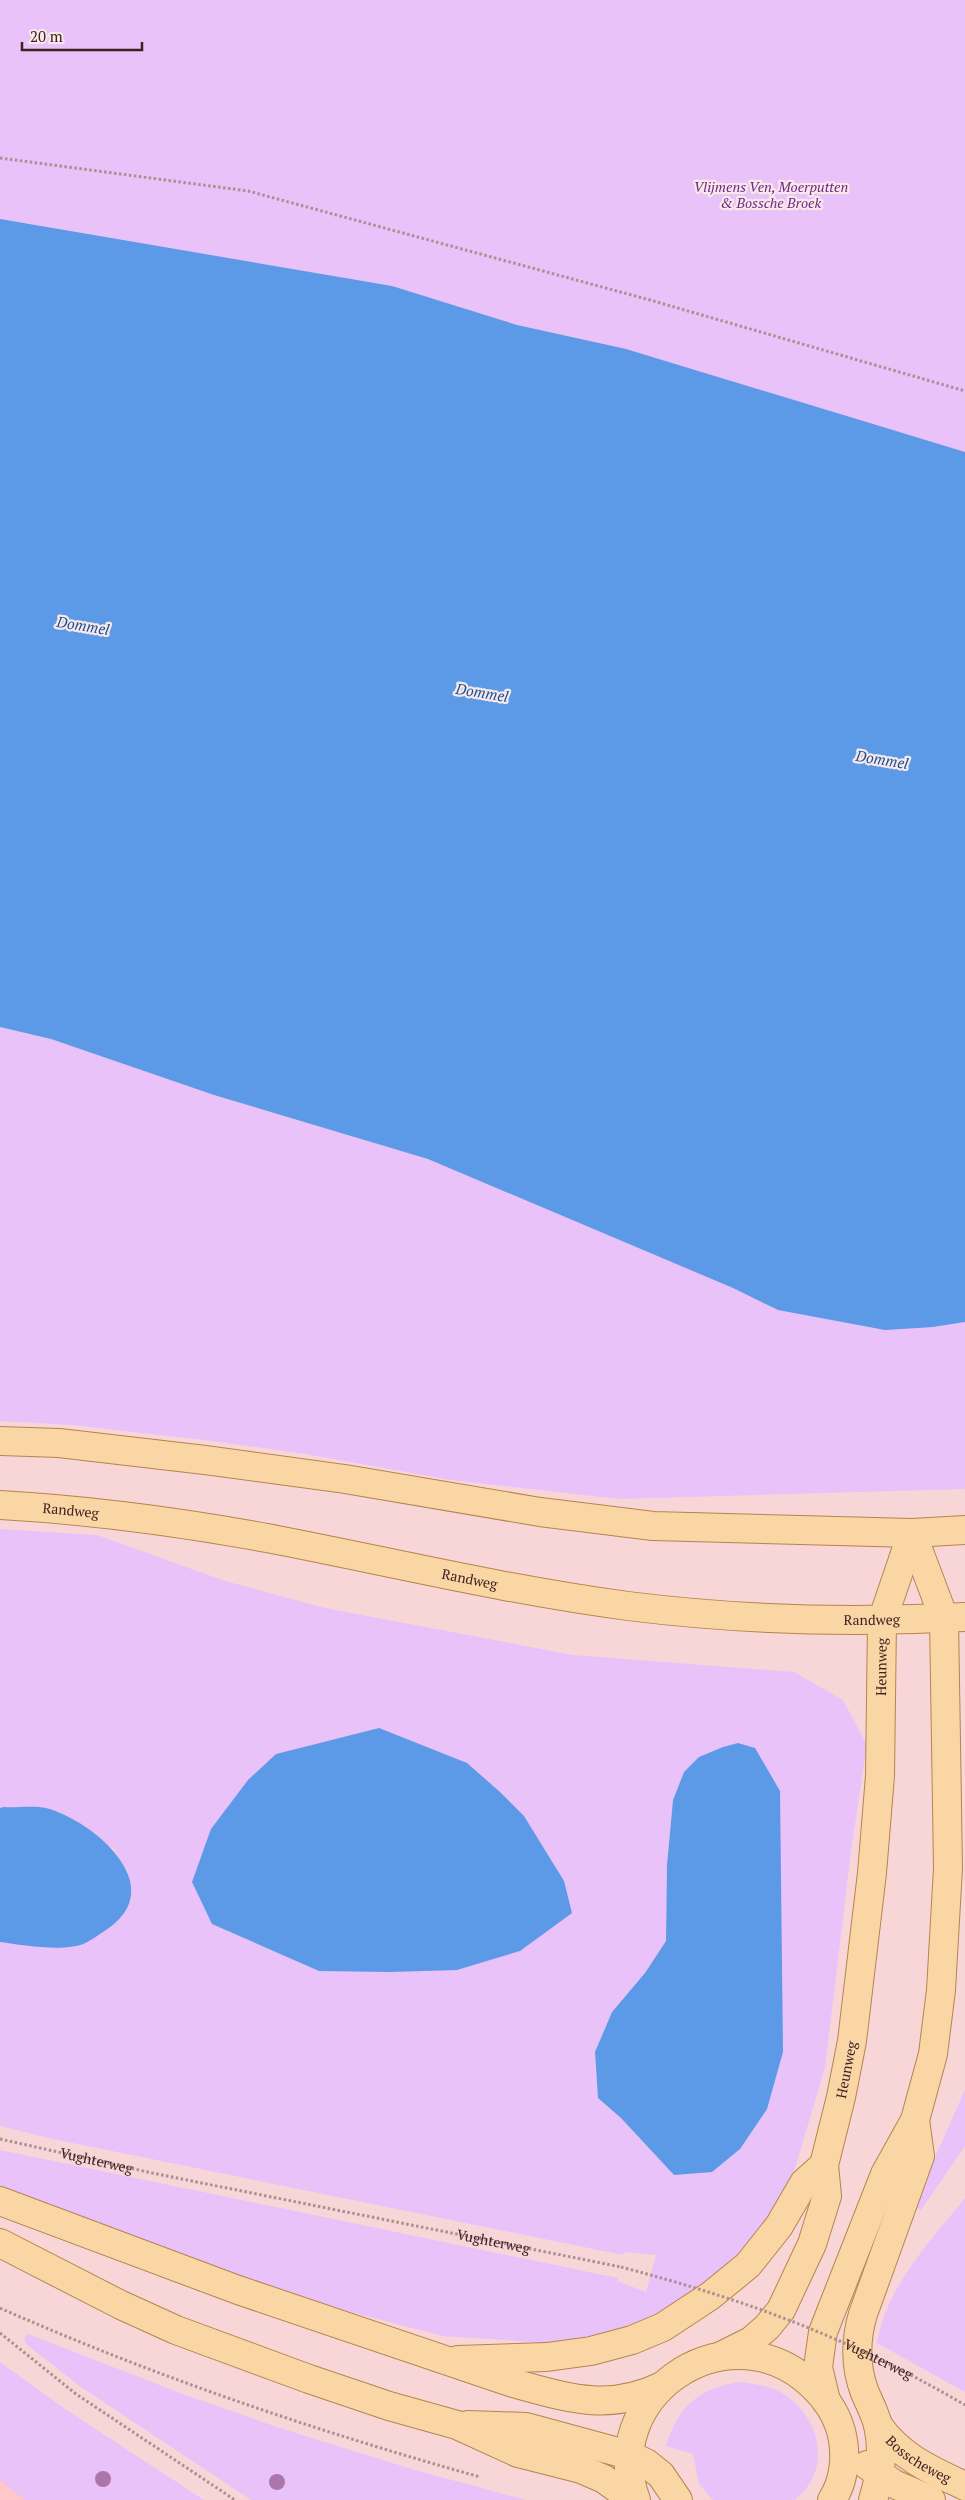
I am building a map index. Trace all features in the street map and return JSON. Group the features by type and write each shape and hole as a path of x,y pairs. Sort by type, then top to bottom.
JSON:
{"main road":[{"path":"0,1441 59,1443 205,1460 345,1479 540,1512 653,1526 912,1534 965,1530"},
{"name":"Randweg","path":"0,1505 180,1524 267,1538 509,1587 627,1606 699,1614 882,1621 954,1617"},
{"path":"826,2401 818,2367 823,2332 885,2174 915,2120 933,2054 942,1990 946,1923 954,1617 912,1534"},
{"name":"Heunweg","path":"721,2356 759,2334 774,2319 787,2300 812,2244 828,2196 824,2165 845,2078 861,1978 880,1776 882,1621 912,1534"},
{"path":"876,2488 881,2445 878,2425 865,2392 857,2359 860,2325 920,2156 915,2120"},
{"path":"442,2361 574,2354 614,2346 655,2331 703,2302 748,2265 784,2220 804,2183 824,2165"},
{"path":"0,2201 238,2290 442,2361 512,2383 594,2401 629,2399 662,2386 690,2366 721,2356 746,2355 780,2364 806,2379 826,2401 836,2417 842,2435 843,2472 832,2500"},
{"path":"0,2243 103,2296 176,2330 318,2382 457,2425 518,2453 589,2472 612,2484 634,2500"},
{"path":"634,2500 629,2455 633,2433 641,2412 662,2386"},
{"path":"457,2425 526,2427 629,2455 646,2463 661,2474 678,2500"},
{"name":"Bosscheweg","path":"878,2425 906,2457 965,2486"},
{"name":"Bosscheweg","path":"842,2435 859,2458 876,2488 931,2500"}],"path":[{"path":"0,158 248,191 650,300 965,391"},
{"name":"Vughterweg","path":"0,2139 152,2173 620,2267 700,2288 802,2323 880,2358 965,2406"},
{"path":"0,2308 184,2384 348,2439 487,2479"},
{"path":"0,2333 76,2394 235,2500"}],"shaded area":[{"path":"0,2465 43,2500 0,2500"}],"green space":[{"name":"Vlijmens Ven, Moerputten & Bossche Broek","path":"0,0 965,0 965,454 536,330 0,224"},
{"path":"0,1027 51,1039 214,1095 429,1159 733,1288 778,1310 933,1327 965,1322 965,1489 619,1499 451,1480 305,1454 212,1441 73,1425 0,1421"},
{"path":"0,1529 97,1535 225,1581 325,1608 573,1655 794,1672 843,1700 867,1745 852,1844 825,2067 790,2185 760,2233 716,2278 629,2330 561,2344 442,2336 283,2294 0,2190 0,2150 618,2278 617,2281 646,2292 656,2255 625,2252 623,2255 53,2139 0,2126 0,1942 45,1947 131,1900 128,1872 114,1849 45,1808 0,1808","holes":["379,1728 524,1816 539,1843 319,1971 212,1924 276,1754","684,1772 674,2175 621,2118 598,2098 595,2052 612,2012 645,1973 666,1941 667,1865 673,1800"]},
{"path":"965,2090 965,2146 921,2210 915,2207 915,2202"},
{"path":"965,2198 965,2392 877,2343 882,2322 900,2283 924,2248"},
{"path":"28,2334 180,2393 280,2428 415,2470 526,2500 251,2500 81,2387 26,2344 24,2338"},
{"path":"0,2362 65,2409 204,2500 25,2500 0,2480"},
{"path":"741,2382 767,2387 782,2393 806,2415 813,2429 818,2459 814,2474 807,2487 795,2500 713,2500 699,2484 693,2454 666,2446 677,2420 684,2409 693,2401 714,2388"}],"water":[{"name":"Dommel","path":"0,219 392,286 517,325 626,349 965,452 965,1322 933,1327 885,1330 778,1310 733,1288 428,1159 214,1095 51,1039 0,1027"},
{"path":"379,1728 467,1763 500,1792 524,1816 564,1881 572,1913 520,1951 457,1970 389,1972 319,1971 212,1924 192,1882 211,1829 248,1780 276,1754"},
{"path":"738,1743 755,1748 780,1791 783,2052 767,2109 740,2149 712,2172 674,2175 621,2118 598,2098 595,2052 612,2012 645,1973 666,1941 667,1865 673,1800 684,1772 699,1757"},
{"path":"0,1808 46,1808 65,1815 85,1826 103,1841 119,1858 129,1876 131,1895 124,1913 106,1930 86,1943 74,1946 42,1947 0,1942"}]}
